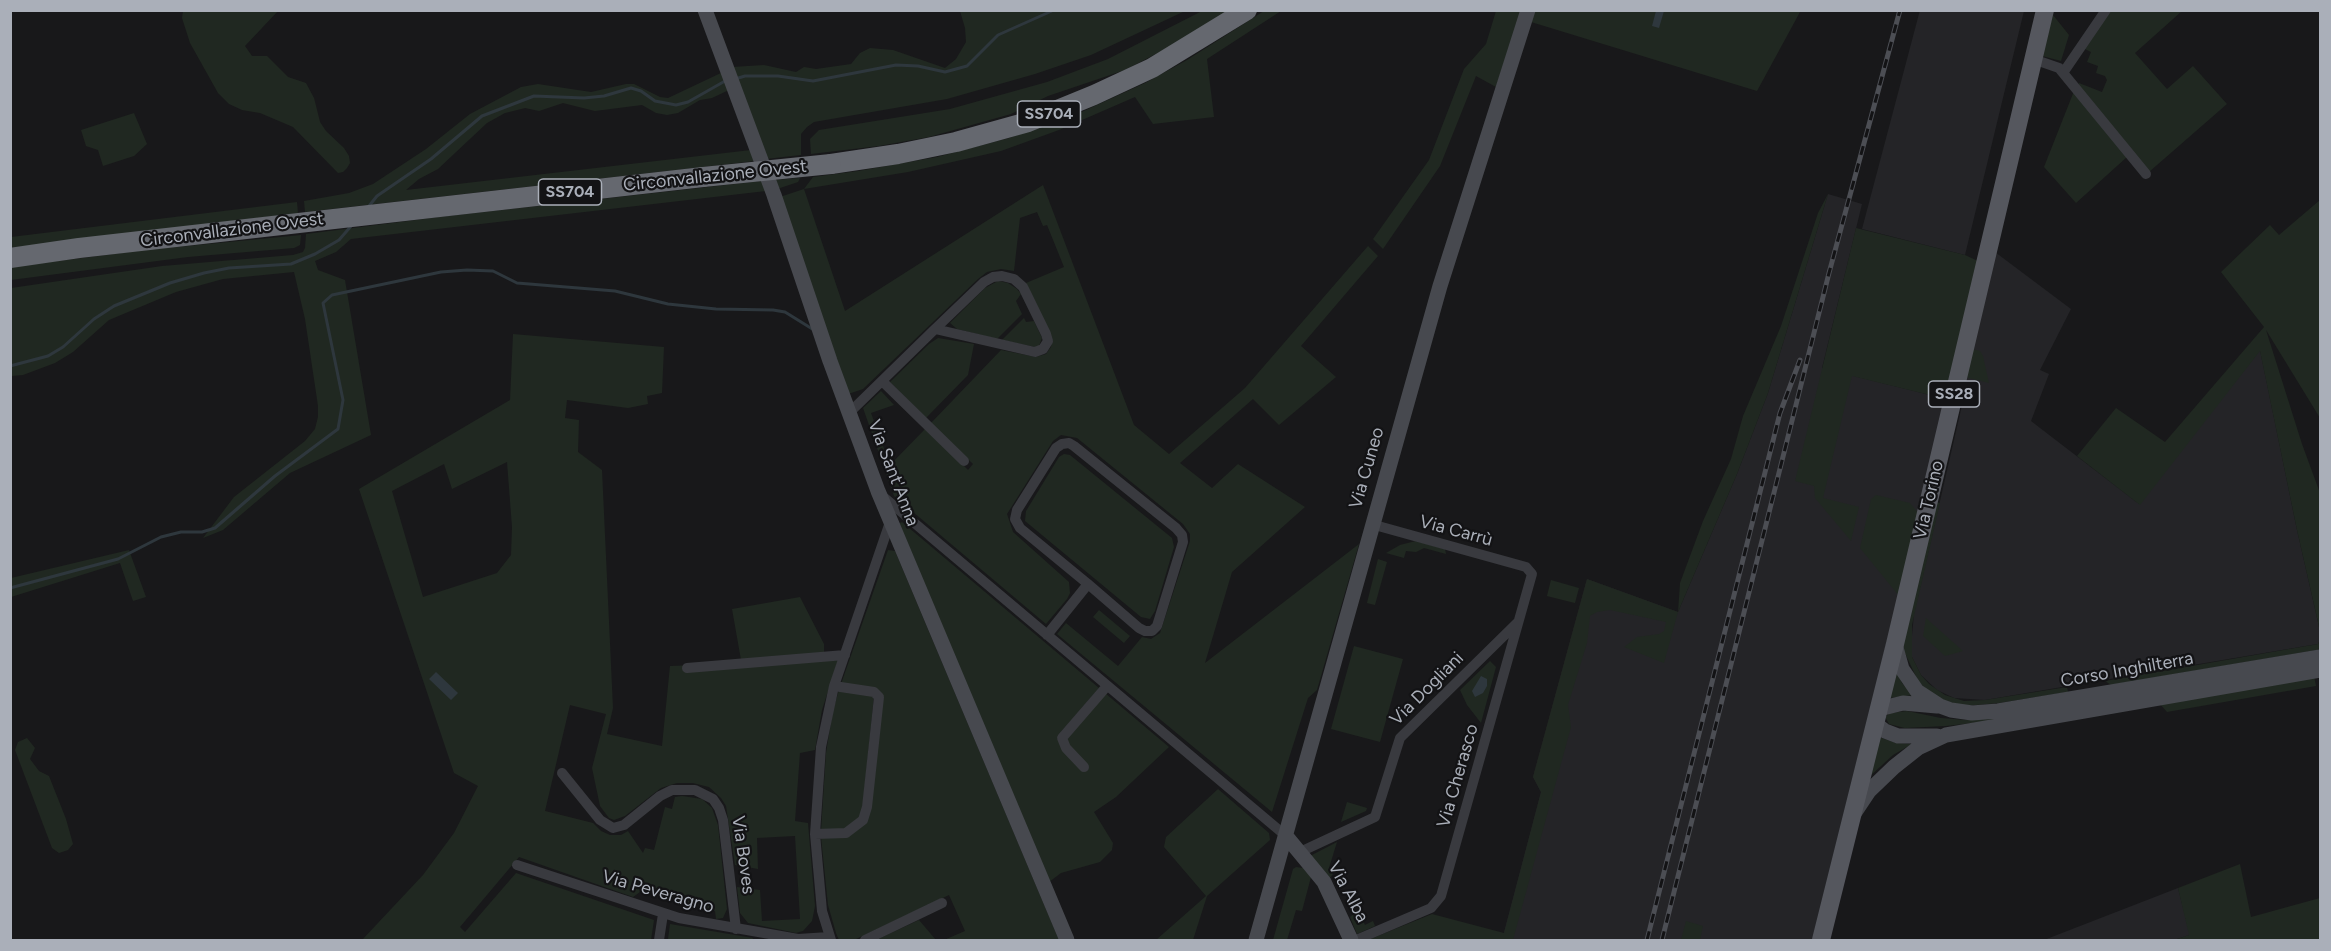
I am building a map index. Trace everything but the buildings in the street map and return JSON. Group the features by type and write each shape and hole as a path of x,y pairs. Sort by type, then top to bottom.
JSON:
{"highway":[{"name":"Circonvallazione Ovest","path":"10,258 201,234 831,164 898,154 998,131 1046,115 1152,68 1247,10"}],"main road":[{"name":"Via Torino","path":"1821,940 1895,644 2045,10"}],"street":[{"name":"Via Sant'Anna","path":"705,10 890,522 1067,940"},
{"name":"Via Cuneo","path":"1256,940 1440,286 1528,10"},
{"path":"2063,73 2106,10"},
{"path":"2033,58 2055,65 2063,73 2146,174"},
{"path":"849,413 935,329 984,282 993,277 1006,276 1023,287 1048,341 1043,349 1035,352 935,329"},
{"path":"882,381 964,461"},
{"path":"1062,444 1074,446 1176,528 1182,538 1157,626 1152,631 1145,632 1139,628 1088,584 1020,528 1015,519 1017,510 1056,448 1062,444"},
{"path":"878,491 1286,836"},
{"path":"830,939 822,911 815,834 821,747 834,686 890,522"},
{"name":"Via Carrù","path":"1371,525 1526,567 1531,571"},
{"name":"Via Cherasco","path":"1356,940 1431,908 1441,896 1532,577 1531,571"},
{"path":"1047,635 1088,584"},
{"name":"Via Dogliani","path":"1300,852 1375,817 1400,738 1518,623"},
{"name":"Corso Inghilterra","path":"1895,644 1902,669 1911,685 1931,702 1961,712 1984,713 2099,701 2320,670"},
{"path":"687,668 845,655"},
{"name":"Corso Inghilterra","path":"1940,706 1903,703 1877,716 1885,731 1898,736 1946,735 2099,701 2320,657"},
{"path":"815,834 846,833 863,820 867,807 879,697 874,692 834,686"},
{"path":"1084,767 1064,745 1062,738 1107,686"},
{"name":"Corso Inghilterra","path":"1850,822 1869,791 1887,773 1918,748 1946,735"},
{"name":"Via Boves","path":"562,773 600,820 614,828 624,825 660,796 672,790 695,789 713,799 723,820 735,929"},
{"name":"Via Alba","path":"1286,836 1326,885 1351,940"},
{"name":"Via Peveragno","path":"517,865 663,914 798,939 830,939"},
{"path":"865,940 942,903"},
{"path":"659,940 663,914"}],"shaded area":[{"path":"1535,10 1793,10 1800,12 1757,91 1531,22"},
{"path":"1920,10 2024,11 1965,255 1862,229"},
{"path":"183,11 278,11 245,46 252,56 267,56 288,77 306,83 314,98 320,122 349,156 350,163 347,168 338,173 293,127 260,113 242,110 229,104 218,93 190,43 182,18"},
{"path":"960,11 1185,11 1091,55 1035,74 947,99 814,122 801,134 801,155 766,159 732,67 764,65 796,72 804,67 816,69 851,64 860,53 870,48 893,50 945,68 956,59 966,42"},
{"path":"1202,11 1229,11 1171,46 1125,70 1048,96 1011,114 929,137 811,154 810,139 819,130 950,109 1047,82 1108,59"},
{"path":"1264,11 1281,11 1207,59 1214,117 1153,124 1135,97 1059,130 1001,151 908,172 804,189 813,177 937,157 1009,138 1075,115 1145,83 1187,60"},
{"path":"1496,11 1521,11 1496,87 1476,76 1440,166 1383,249 1373,239 1429,160 1464,69 1486,44"},
{"path":"1656,11 1664,11 1659,28 1652,26"},
{"path":"2111,11 2182,11 2135,53 2167,89 2193,66 2227,104 2149,172 2078,86 2079,83 2102,92 2107,80 2105,76 2096,73 2098,66 2087,62 2091,52 2083,48"},
{"path":"2053,15 2069,35 2061,61 2042,56"},
{"path":"723,72 729,90 712,98 700,100 678,113 667,115 656,113 642,105 595,111 563,103 539,111 525,108 505,113 487,123 438,169 419,179 406,190 751,150 755,161 305,212 304,201 349,193 373,184 426,149 470,114 521,87 538,84 591,92 634,84 660,97 668,98"},
{"path":"2074,91 2127,157 2076,203 2044,167"},
{"path":"134,113 147,144 134,156 103,166 98,150 86,146 81,130"},
{"path":"800,178 798,182 777,189 774,180"},
{"path":"762,181 766,191 351,239 336,252 315,261 318,270 345,280 371,435 290,473 223,530 203,538 234,497 305,441 315,429 318,406 305,319 294,272 223,279 176,292 109,320 73,352 55,363 23,375 11,376 11,288 162,266 293,255 303,252 306,234"},
{"path":"1043,185 1134,425 1169,454 1245,388 1368,246 1378,256 1301,346 1336,377 1279,425 1253,399 1180,463 1212,488 1238,464 1305,507 1232,572 1205,663 1359,544 1317,690 1308,698 1272,812 1057,634 1066,623 1118,666 1142,637 1151,639 1160,633 1190,541 1190,534 1183,524 1077,438 1061,435 1053,441 1007,514 1013,532 1069,582 1070,593 1067,599 1046,624 894,496 863,408 881,391 894,405 871,413 890,465 926,428 968,470 973,464 931,423 1001,350 1036,357 1046,354 1051,347 1052,339 1026,283 1064,267 1047,225 1043,226 1037,212 1020,218 1014,271 1001,269 987,272 863,389 848,394 780,197 804,189 845,311"},
{"path":"1828,194 1862,204 1822,368 1946,399 1814,940 1502,940 1541,792 1533,777 1587,579 1678,612 1737,474 1768,393"},
{"path":"1828,194 1768,393 1737,474 1678,612 1680,583 1703,521 1731,459 1743,416 1781,326 1818,213"},
{"path":"2320,200 2320,418 2266,330 2320,493 2320,631 2260,351 2140,505 2077,456 2116,408 2165,442 2264,327 2221,272 2270,225 2279,235"},
{"path":"297,202 298,213 11,248 11,237"},
{"path":"1856,228 1965,255 1980,262 1946,399 1852,376 1823,498 1859,507 1851,541 1815,498 1814,486 1795,481"},
{"path":"301,235 300,245 294,248 188,257 11,280 10,267 146,250"},
{"path":"1995,252 2071,309 2040,370 2049,374 2031,421 2139,504 2260,350 2320,631 2318,644 1985,700 1954,698 1937,690 1921,675 1912,657 1914,614 1963,401 1959,400"},
{"path":"998,281 1008,283 1021,294 1016,301 1022,314 997,339 957,329 950,323 985,288"},
{"path":"1024,318 1026,322 1034,321 1042,338 1039,346 1002,340"},
{"path":"513,334 664,347 662,393 647,396 648,404 628,408 567,400 565,418 579,420 578,452 602,470 613,708 607,734 662,746 670,666 838,660 822,710 815,750 800,753 795,821 808,823 815,906 812,921 803,931 796,933 748,923 740,913 737,887 760,890 762,921 800,919 795,836 757,838 758,869 735,865 726,806 709,787 693,783 677,783 661,788 625,816 614,820 609,818 600,806 592,768 606,714 570,705 545,811 593,823 601,831 610,835 621,835 628,831 643,853 645,848 654,850 665,807 672,809 675,797 702,799 712,808 718,825 727,909 723,918 716,919 715,911 640,892 633,897 519,857 460,927 465,932 516,873 654,920 651,940 362,940 423,875 454,833 478,786 454,773 359,489 510,400","holes":["507,462 512,527 511,555 497,573 423,597 392,491 444,464 452,489"]},
{"path":"938,338 974,344 968,375 926,418 890,382"},
{"path":"1972,349 1980,351 1983,356 1989,383 1965,377"},
{"path":"1064,454 1070,455 1172,538 1174,547 1155,611 1150,619 1141,617 1025,521 1026,511 1059,457"},
{"path":"1876,495 1910,503 1919,514 1899,596 1860,548 1871,499"},
{"path":"1935,502 1940,503 1912,625 1912,657 1921,675 1945,695 1964,701 1985,700 2067,687 2068,692 1965,706 1945,701 1927,690 1918,681 1904,651 1904,638"},
{"path":"902,522 1099,688 1061,732 1068,745 1066,740 1105,693 1169,747 1116,797 1094,812 1113,843 1112,850 1100,862 1061,873 1049,882 898,524"},
{"path":"1416,541 1445,549 1446,554 1424,548 1416,552 1406,551 1404,558 1386,553 1400,545"},
{"path":"129,550 146,597 133,601 120,563 11,597 11,578"},
{"path":"888,550 895,551 1059,940 944,940 965,931 949,895 854,940 839,940 828,905 821,837 861,826 883,696 841,684"},
{"path":"1378,559 1387,562 1375,605 1367,603"},
{"path":"1587,579 1678,612 1664,663 1624,647 1637,637 1659,634 1664,631 1666,622 1610,610 1597,612 1590,616 1587,643 1568,705 1571,727 1513,940 1368,940 1432,914 1504,933 1541,792 1533,777"},
{"path":"1551,580 1579,588 1575,603 1547,596"},
{"path":"800,597 824,644 824,653 741,660 732,609"},
{"path":"1099,610 1130,636 1124,643 1093,617"},
{"path":"1926,618 1963,651 1945,656 1923,636"},
{"path":"2320,640 2320,648 2317,650 2111,685 2105,681 2318,644"},
{"path":"1354,646 1403,659 1380,742 1331,729"},
{"path":"1490,661 1496,667 1481,723 1467,705 1460,690"},
{"path":"1896,670 1902,683 1913,695 1890,698"},
{"path":"436,672 458,693 451,700 429,679"},
{"path":"1481,676 1487,679 1487,686 1483,693 1475,697 1472,691"},
{"path":"2314,676 2316,686 2167,712 2159,703"},
{"path":"839,690 874,696 862,815 847,829 821,831 826,753 833,710"},
{"path":"2067,705 1982,722 1946,726 1905,728 1889,724 1885,717 1890,713 1907,711 1965,720"},
{"path":"1879,737 1896,743 1912,744 1893,755 1869,777"},
{"path":"27,738 35,748 30,759 39,771 49,776 73,844 68,850 59,853 52,848 15,750 18,742"},
{"path":"1218,789 1269,833 1270,840 1207,896 1193,940 1156,940 1206,896 1164,847 1166,837"},
{"path":"1347,802 1367,808 1366,811 1341,822"},
{"path":"1337,842 1329,868 1333,874 1329,879 1310,856"},
{"path":"2240,864 2251,917 2320,898 2320,940 2174,940 2189,935 2178,888"},
{"path":"1303,868 1311,877 1302,911 1296,910 1287,940 1273,940 1293,869"},
{"path":"2178,888 2190,935 2174,940 2044,940"},
{"path":"1358,910 1365,925 1373,921 1375,926 1357,934 1350,917"},
{"path":"919,920 936,940 876,940"},
{"path":"1686,921 1703,926 1700,940 1681,940"},
{"path":"670,924 753,938 752,940 668,939"}],"waterway":[{"path":"735,79 745,76 778,76 813,81 896,65 918,66 945,72 967,66 998,35 1054,10"},
{"path":"369,206 377,196 431,159 482,116 534,96 584,98 604,96 631,88 641,91 655,101 676,105 688,102 725,81"},
{"path":"10,366 48,356 63,347 94,319 114,306 170,283 204,273 229,268 291,264 339,240 352,225"},
{"path":"10,588 118,559 161,537 181,532 202,532 215,528 275,476 338,429 343,400 323,303 332,295 441,272 493,271 517,283 615,291 668,304 785,312 814,330"}],"railway":[{"path":"1662,940 1829,273 1900,10"},
{"path":"1647,940 1780,413 1800,360"}]}
